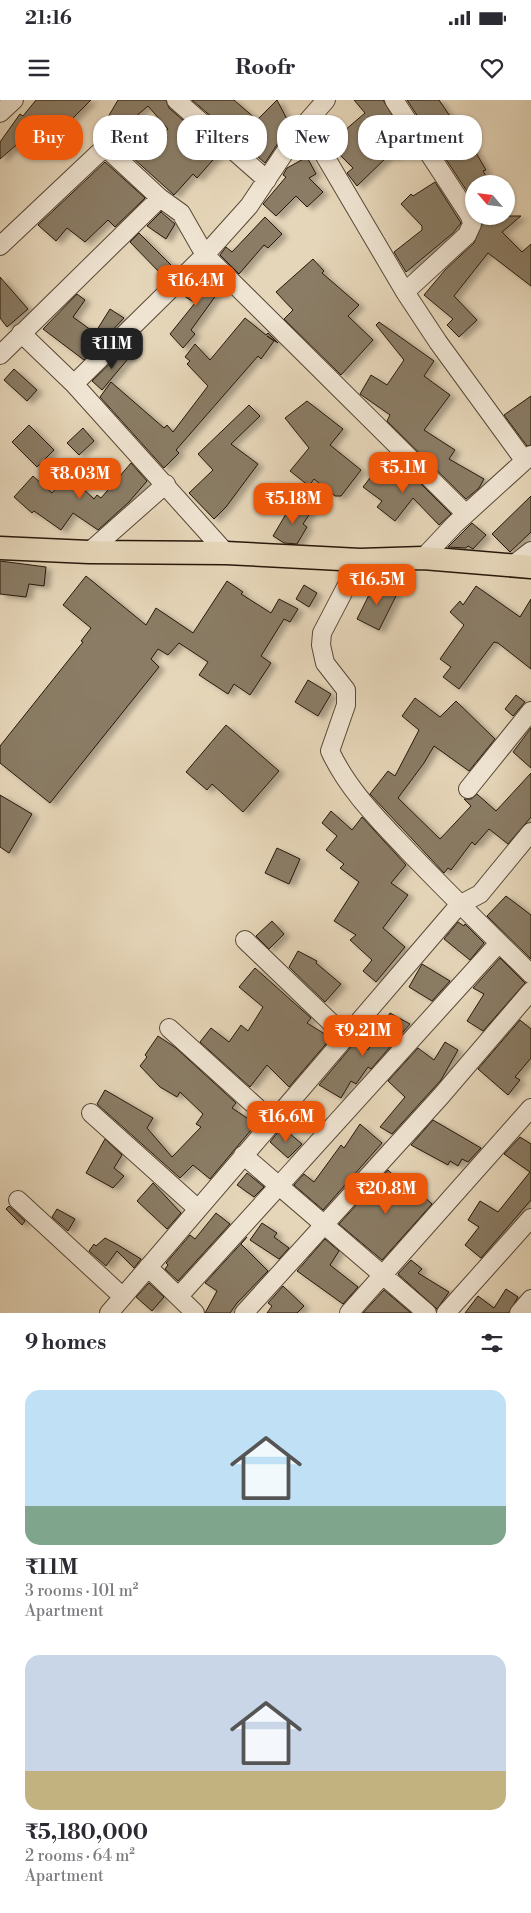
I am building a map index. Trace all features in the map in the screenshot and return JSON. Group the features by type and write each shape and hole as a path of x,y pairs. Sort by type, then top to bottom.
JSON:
{"main road":[{"path":"0,548 89,552 226,553 360,560 423,558 522,566"}],"street":[{"path":"0,113 14,100"},
{"path":"176,100 266,180"},
{"path":"314,115 326,100"},
{"path":"394,100 470,216 472,224 468,235 405,292"},
{"path":"0,246 105,147 160,198 181,213 205,255 466,514"},
{"path":"74,384 205,255 249,206 280,160"},
{"path":"327,160 405,292 527,458 466,514 423,558"},
{"path":"0,355 160,198"},
{"path":"21,333 74,384 166,484 226,553"},
{"path":"89,552 166,484"},
{"path":"522,566 531,551"},
{"path":"360,560 322,633 321,645 325,663 346,690 346,705 330,751 339,771 364,805 459,905 531,974"},
{"path":"468,789 531,711"},
{"path":"108,1313 459,905 480,894 531,832"},
{"path":"246,940 346,1037"},
{"path":"179,1296 281,1186 499,943"},
{"path":"244,1313 441,1096 531,991"},
{"path":"169,1028 273,1122"},
{"path":"349,1313 531,1108"},
{"path":"91,1113 198,1209"},
{"path":"243,1155 383,1273 427,1313"},
{"path":"18,1200 123,1297"},
{"path":"450,1312 531,1218"},
{"path":"148,1267 195,1313"},
{"path":"519,1313 531,1299"}],"building":[{"path":"36,100 91,100 76,115 24,115"},
{"path":"118,100 166,100 169,108 177,115 177,160 213,160 197,178 193,174 174,195 135,160 167,160 167,115 156,115 148,106 138,115 109,115"},
{"path":"192,100 234,100 251,115 209,115"},
{"path":"277,100 285,115 277,115 277,145 267,160 267,115 262,115"},
{"path":"354,100 383,100 392,115 363,115 365,113"},
{"path":"407,100 439,100 449,115 417,115"},
{"path":"358,119 358,160 384,160 357,186 347,173 353,168 345,160 348,160 348,128"},
{"path":"15,121 15,146 0,159 0,142"},
{"path":"302,160 309,160 316,174 309,178 323,192 307,207 296,196 276,216 263,204 286,177 283,175 287,168"},
{"path":"446,160 480,160 486,170 483,171 485,175 465,175 465,188"},
{"path":"105,162 145,198 115,227 108,220 85,242 67,228 56,241 38,225"},
{"path":"435,182 461,223 453,233 406,272 394,252 422,230 422,226 401,204 411,194 413,196"},
{"path":"161,212 175,224 166,239 147,226"},
{"path":"265,217 282,234 268,248 264,245 239,274 220,255 226,247 232,252"},
{"path":"482,225 510,225 502,232 522,252 531,244 531,286 488,253 454,296 477,320 459,337 447,325 453,319 424,295 445,270 474,243"},
{"path":"139,233 173,267 168,275 162,275 130,242"},
{"path":"313,259 324,271 322,273 359,305 348,316 373,340 341,375 284,319 293,310 276,292"},
{"path":"205,270 222,287 191,330 195,334 183,348 170,334 195,303 184,296"},
{"path":"0,277 28,309 7,327 0,318"},
{"path":"77,294 85,300 73,317 95,333 110,309 124,318 84,360 43,329"},
{"path":"245,318 266,335 268,333 278,343 267,336 274,341 261,359 258,356 176,450 179,453 164,468 100,397 111,382 164,428 167,425 173,432 208,386 187,364 190,361 185,357 195,344 210,360"},
{"path":"379,322 434,361 424,376 450,395 424,430 455,450 449,459 484,479 479,488 466,499 387,421 390,415 360,394 371,375 387,385 404,360 376,325"},
{"path":"126,348 132,354 102,390 92,381"},
{"path":"14,369 37,390 27,401 4,380"},
{"path":"531,396 531,445 527,446 504,415"},
{"path":"307,401 343,429 330,445 361,470 341,496 335,496 314,479 309,486 290,471 309,448 285,418"},
{"path":"249,405 260,416 231,444 258,464 226,507 214,519 189,493 213,470 198,454"},
{"path":"29,425 54,450 37,467 12,442"},
{"path":"83,428 94,441 79,455 67,443"},
{"path":"383,461 406,480 410,473 451,514 439,525 413,498 395,521 377,507 382,501 363,487"},
{"path":"131,463 147,481 129,502 98,530 73,513 61,530 34,511 32,513 14,497 33,476 52,493 68,475 94,499 97,495 101,498"},
{"path":"531,496 531,532 510,552 492,534"},
{"path":"293,502 311,512 303,524 307,527 297,544 284,543 273,536"},
{"path":"472,523 486,535 473,549 468,546 466,548 448,547"},
{"path":"0,561 46,567 44,586 29,584 26,597 0,594"},
{"path":"86,576 146,625 156,608 193,633 227,581 243,592 241,594 271,613 279,599 298,609 290,622 284,619 261,656 271,663 250,695 234,684 228,694 199,675 208,662 179,643 168,655 158,649 151,659 159,667 50,803 0,763 0,746 83,642 81,641 91,628 63,605"},
{"path":"375,583 397,594 379,630 357,619"},
{"path":"304,585 317,593 309,607 296,599"},
{"path":"476,586 520,617 531,599 531,669 498,643 494,642 459,689 443,677 451,667 440,659 464,625 450,612 460,601 463,605"},
{"path":"308,680 331,694 318,716 295,702"},
{"path":"516,695 525,702 513,716 505,709"},
{"path":"415,698 440,717 456,701 495,739 469,771 434,746 398,798 440,839 471,806 464,799 471,799 477,794 496,811 531,773 531,817 508,844 489,829 475,845 472,842 451,870 448,868 444,873 370,794 388,771 395,776 419,730 402,716"},
{"path":"226,725 279,771 243,812 212,784 207,790 186,772"},
{"path":"531,728 531,768 513,752"},
{"path":"0,795 32,814 9,853 0,847"},
{"path":"331,811 352,830 362,817 406,865 391,883 408,895 383,928 405,947 376,982 363,971 372,960 350,940 356,935 334,921 359,882 340,868 344,864 326,850 337,836 322,823"},
{"path":"277,848 300,859 289,884 265,873"},
{"path":"506,896 531,915 531,959 487,916"},
{"path":"272,921 284,934 269,949 256,936"},
{"path":"458,922 464,926 465,924 484,943 470,960 444,939"},
{"path":"298,951 317,961 316,963 341,984 325,1002 289,967"},
{"path":"500,958 525,983 483,1031 467,1021 484,994 473,988"},
{"path":"422,964 450,981 432,1001 409,987"},
{"path":"255,968 311,1018 307,1023 331,1038 289,1087 267,1065 250,1087 200,1042 211,1028 229,1042 241,1025 248,1031 263,1007 239,987"},
{"path":"390,1013 410,1024 371,1069 368,1067 356,1084 351,1081 341,1098 319,1085 357,1040 368,1050"},
{"path":"520,1020 531,1029 531,1058 515,1077 520,1080 508,1095 478,1069"},
{"path":"158,1036 176,1048 236,1103 232,1108 256,1124 210,1179 193,1165 180,1178 97,1104 105,1090 153,1118 147,1128 172,1157 201,1127 196,1124 203,1114 180,1092 177,1097 160,1087 140,1066"},
{"path":"445,1042 458,1050 441,1080 392,1134 380,1127 405,1097 388,1081 418,1048 434,1060"},
{"path":"433,1120 481,1148 468,1162 462,1159 458,1166 450,1161 448,1165 411,1145"},
{"path":"360,1124 382,1143 323,1210 294,1185 304,1174 314,1182 341,1145 344,1148"},
{"path":"282,1127 302,1144 288,1158 270,1142"},
{"path":"520,1137 531,1144 531,1200 481,1258 465,1245 479,1227 468,1220 480,1201 498,1212 530,1172 504,1154"},
{"path":"105,1139 122,1155 114,1168 124,1176 113,1188 86,1173"},
{"path":"388,1170 405,1186 408,1182 432,1204 382,1260 339,1224"},
{"path":"247,1173 264,1187 254,1197 237,1185"},
{"path":"153,1183 181,1213 167,1229 137,1201"},
{"path":"9,1206 25,1221 22,1225 6,1209"},
{"path":"57,1209 75,1219 68,1231 52,1217"},
{"path":"216,1213 230,1224 178,1281 165,1269 168,1265 166,1263 190,1235 195,1239"},
{"path":"262,1223 277,1233 274,1237 289,1248 279,1259 250,1240"},
{"path":"247,1237 241,1244 268,1271 237,1303 230,1313 205,1313 217,1291 205,1283"},
{"path":"105,1238 141,1259 134,1268 117,1251 106,1266 89,1251 94,1244 96,1246"},
{"path":"325,1239 339,1251 330,1265 358,1287 343,1304 297,1271"},
{"path":"411,1260 422,1269 418,1273 449,1292 437,1309 398,1274"},
{"path":"149,1283 164,1297 152,1311 136,1297"},
{"path":"283,1286 304,1306 297,1313 267,1313 272,1306 268,1303"},
{"path":"506,1289 518,1297 509,1313 465,1313 478,1296 494,1308"},
{"path":"384,1290 411,1313 363,1313"}]}
